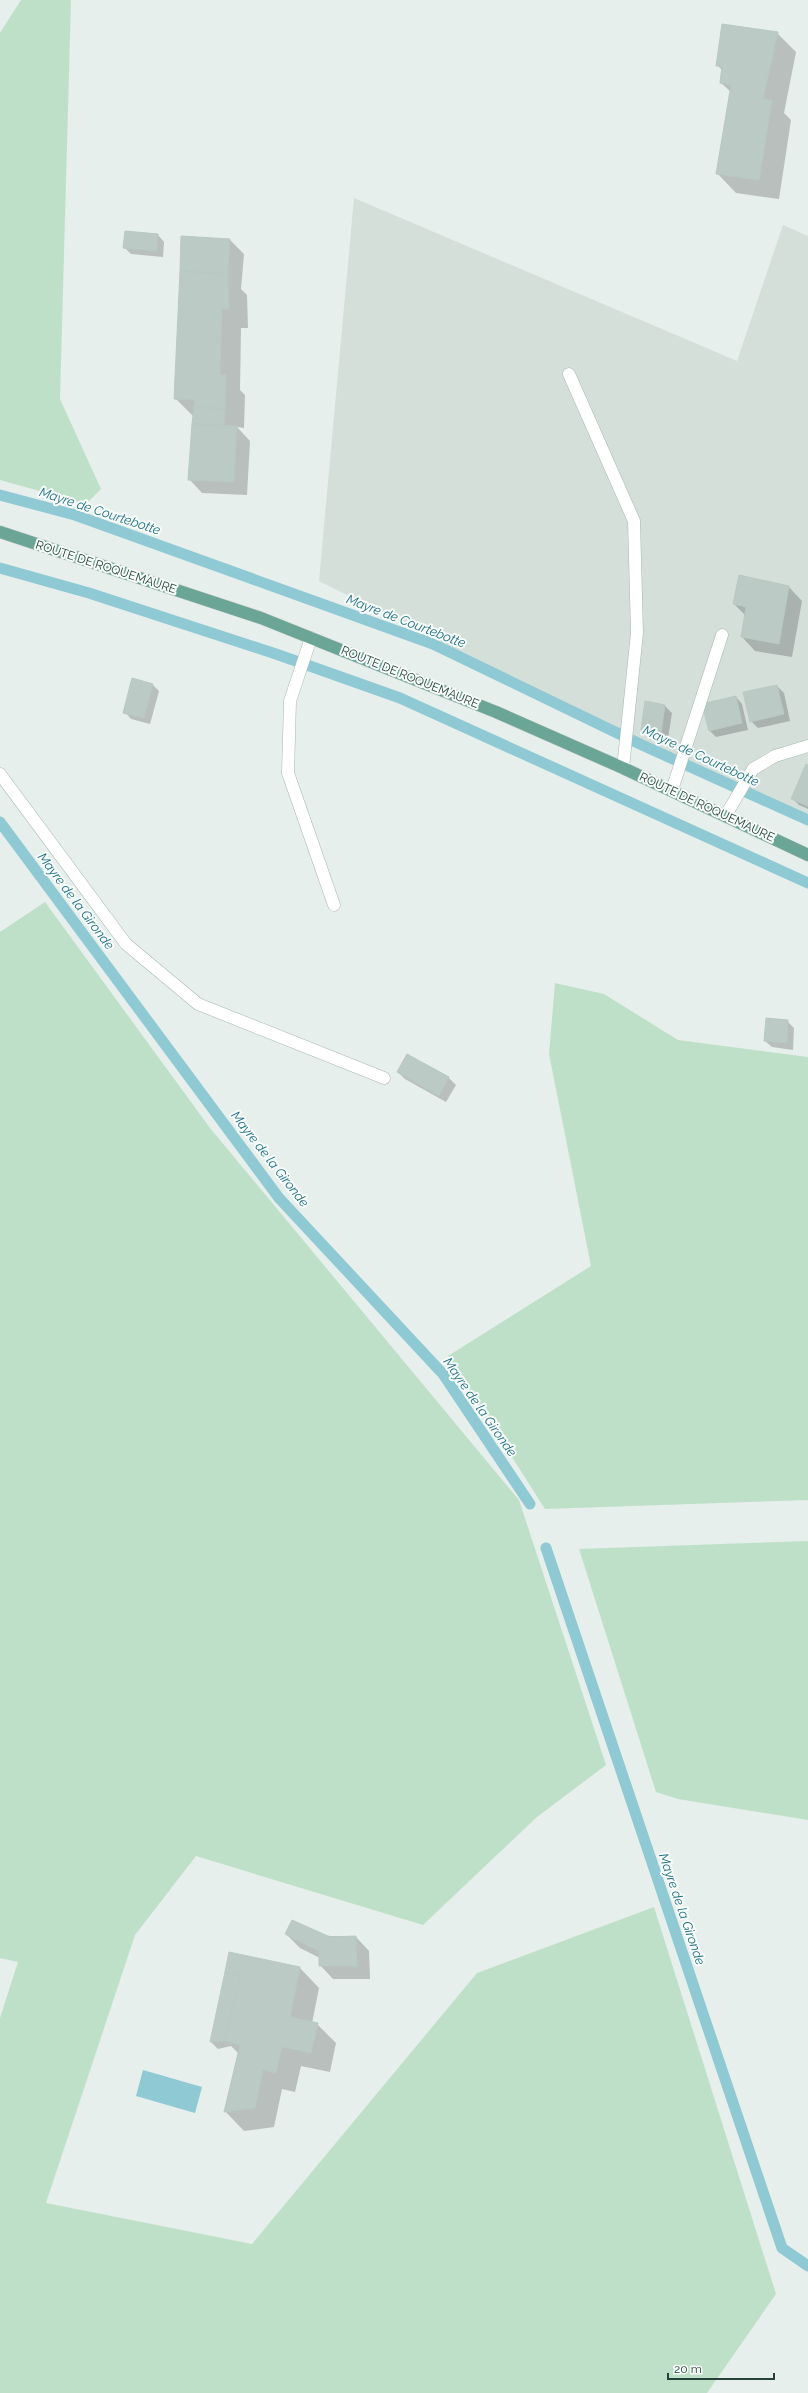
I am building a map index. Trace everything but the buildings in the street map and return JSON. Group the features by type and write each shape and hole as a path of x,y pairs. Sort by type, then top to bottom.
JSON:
{"main road":[{"name":"ROUTE DE ROQUEMAURE","path":"0,532 261,618 496,712 672,790 808,855"}],"lane":[{"path":"569,374 634,521 637,634 623,768"},
{"path":"672,790 722,635"},
{"path":"311,638 290,701 288,773 334,905"},
{"path":"726,815 753,769 775,756 808,746"},
{"path":"0,774 126,944 198,1004 384,1078"}],"shaded area":[{"path":"354,198 737,361 783,225 808,236 808,824 319,581"}],"green space":[{"path":"21,0 71,0 60,399 101,489 86,504 0,480 0,33"},
{"path":"45,902 210,1128 519,1500 606,1765 537,1817 423,1925 196,1856 135,1935 46,2203 252,2244 477,1973 654,1907 776,2294 707,2393 0,2393 0,2018 18,1962 0,1958 0,932"},
{"path":"555,983 604,994 678,1040 808,1057 808,1500 545,1509 448,1356 591,1266 549,1054"},
{"path":"808,1541 808,1820 678,1799 656,1792 579,1549"}],"water":[{"path":"143,2070 202,2087 195,2113 136,2096"}],"waterway":[{"name":"Mayre de Courtebotte","path":"0,495 75,515 433,644 642,745 808,820"},
{"path":"0,568 89,593 276,654 400,698 808,883"},
{"name":"Mayre de la Gironde","path":"0,822 279,1198 443,1374 530,1504"},
{"name":"Mayre de la Gironde","path":"546,1548 782,2248 808,2266"}]}
